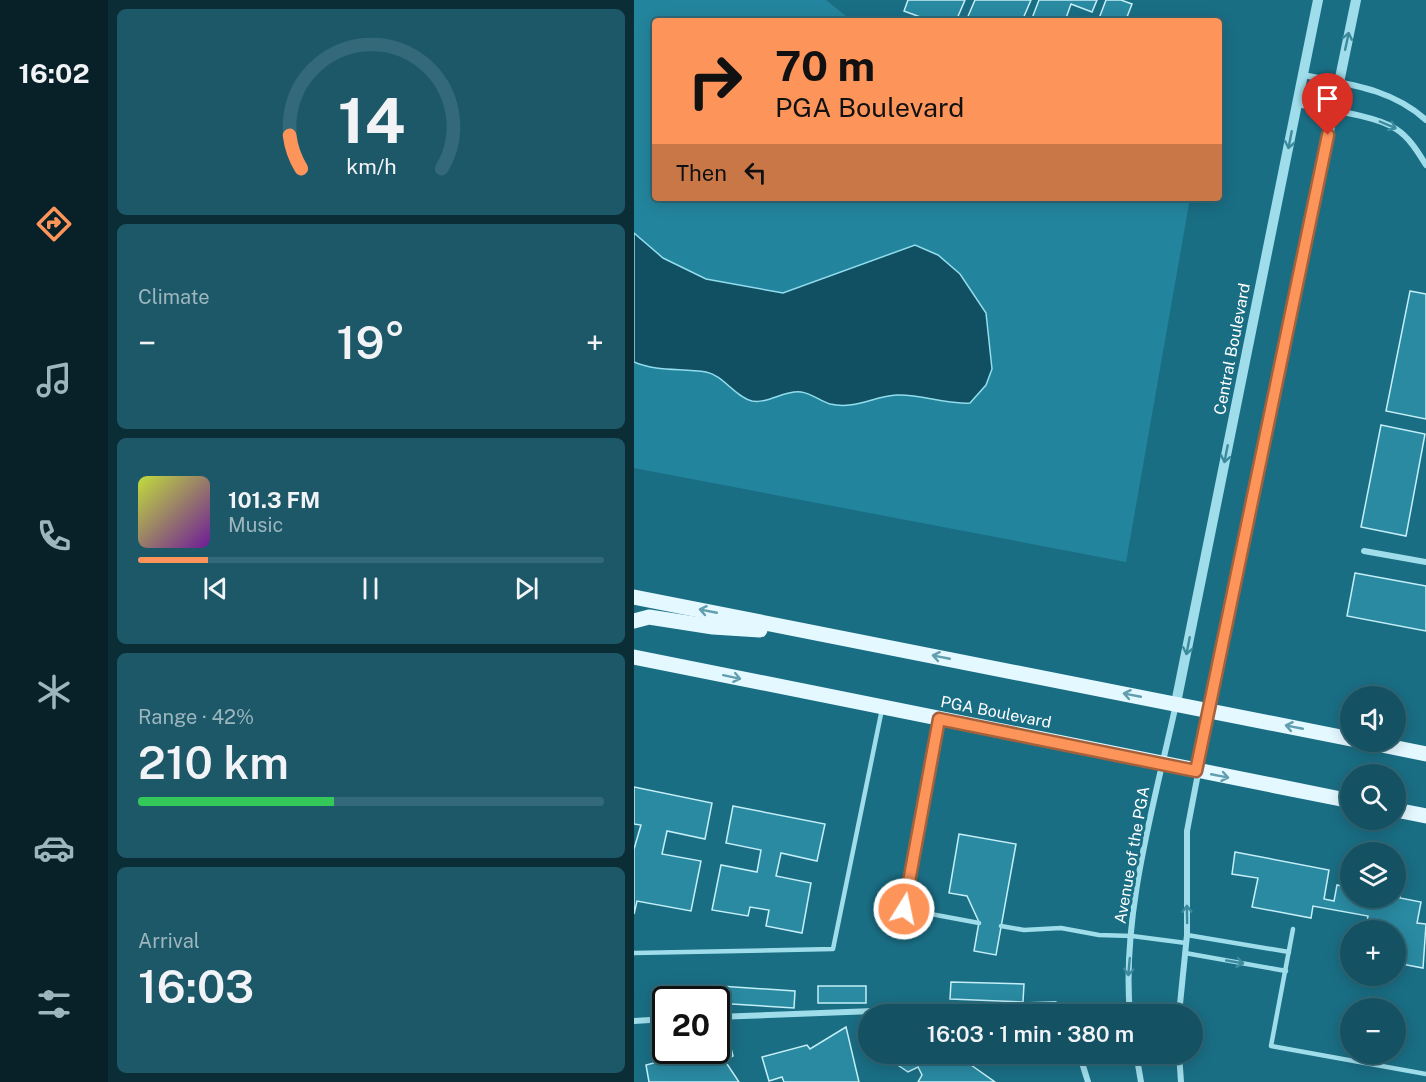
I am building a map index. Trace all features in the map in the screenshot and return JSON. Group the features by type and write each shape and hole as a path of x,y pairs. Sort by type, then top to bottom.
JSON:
{"main road":[{"path":"634,597 1340,737"},
{"path":"634,621 649,616 713,627 823,634"},
{"name":"PGA Boulevard","path":"634,657 1340,799"},
{"path":"1406,750 1426,754"},
{"path":"1406,812 1426,816"}],"street":[{"name":"Central Boulevard","path":"1176,703 1318,0"},
{"path":"1180,1004 1187,935 1187,831 1196,771 1356,0"},
{"path":"1303,75 1390,95 1411,107 1426,120"},
{"path":"1297,104 1380,121 1397,129 1417,149 1426,165"},
{"path":"1364,551 1426,562"},
{"name":"Avenue of the PGA","path":"1129,1004 1128,988 1132,936 1140,878 1176,703"},
{"path":"730,1016 858,1012"},
{"path":"634,1021 652,1020"},
{"path":"1082,1064 1087,1082"},
{"path":"1138,1064 1141,1082"},
{"path":"1180,1064 1181,1082"}],"lane":[{"path":"634,953 833,949 882,707"},
{"path":"939,719 904,909 979,923"},
{"path":"1001,926 1024,930 1061,928 1099,935 1132,936 1186,943"},
{"path":"1294,929 1272,1046 1426,1074"},
{"path":"1187,935 1289,952"},
{"path":"1185,953 1286,971"}],"shaded area":[{"path":"634,0 826,0 848,18 652,18 652,201 1189,201 1126,562 634,468"},
{"path":"634,233 663,258 706,279 783,293 915,245 938,255 960,274 986,313 992,369 986,385 970,403 897,395 856,404 839,405 826,403 812,395 795,392 764,401 752,401 740,395 718,377 706,372 651,367 634,362"}],"building":[{"path":"908,0 965,0 957,18 923,18 904,11"},
{"path":"975,0 1031,0 1023,18 967,18"},
{"path":"1039,0 1097,0 1092,12 1071,4 1066,18 1032,18"},
{"path":"1106,0 1121,0 1132,4 1127,17 1129,18 1099,18"},
{"path":"1410,291 1426,294 1426,419 1386,411"},
{"path":"1381,425 1425,434 1406,536 1361,527"},
{"path":"1355,573 1426,586 1426,631 1347,616"},
{"path":"634,787 712,803 705,839 667,831 662,854 701,861 691,911 637,901 634,914 634,849 641,825 634,824"},
{"path":"733,806 825,824 817,861 781,853 776,876 811,883 802,933 766,926 769,910 750,907 748,916 712,910 721,865 757,872 761,850 726,843"},
{"path":"959,834 1016,844 996,955 974,951 979,922 967,896 949,893"},
{"path":"1235,852 1329,870 1324,899 1334,901 1337,885 1340,886 1340,908 1406,908 1406,899 1421,902 1417,923 1426,924 1423,968 1406,965 1406,920 1367,920 1368,916 1313,906 1311,918 1252,907 1258,878 1232,874"},
{"path":"951,982 1024,984 1023,1002 950,999"},
{"path":"818,986 866,986 866,1003 818,1003"},
{"path":"730,987 795,991 794,1008 730,1004"},
{"path":"846,1027 859,1082 784,1082 782,1077 769,1081 762,1057 807,1045 810,1049"},
{"path":"727,1064 739,1082 649,1082 646,1065"},
{"path":"896,1064 970,1064 995,1082 918,1082 922,1075 918,1067 908,1072"}],"route":[{"path":"904,909 939,719 1196,771 1328,135"}]}
